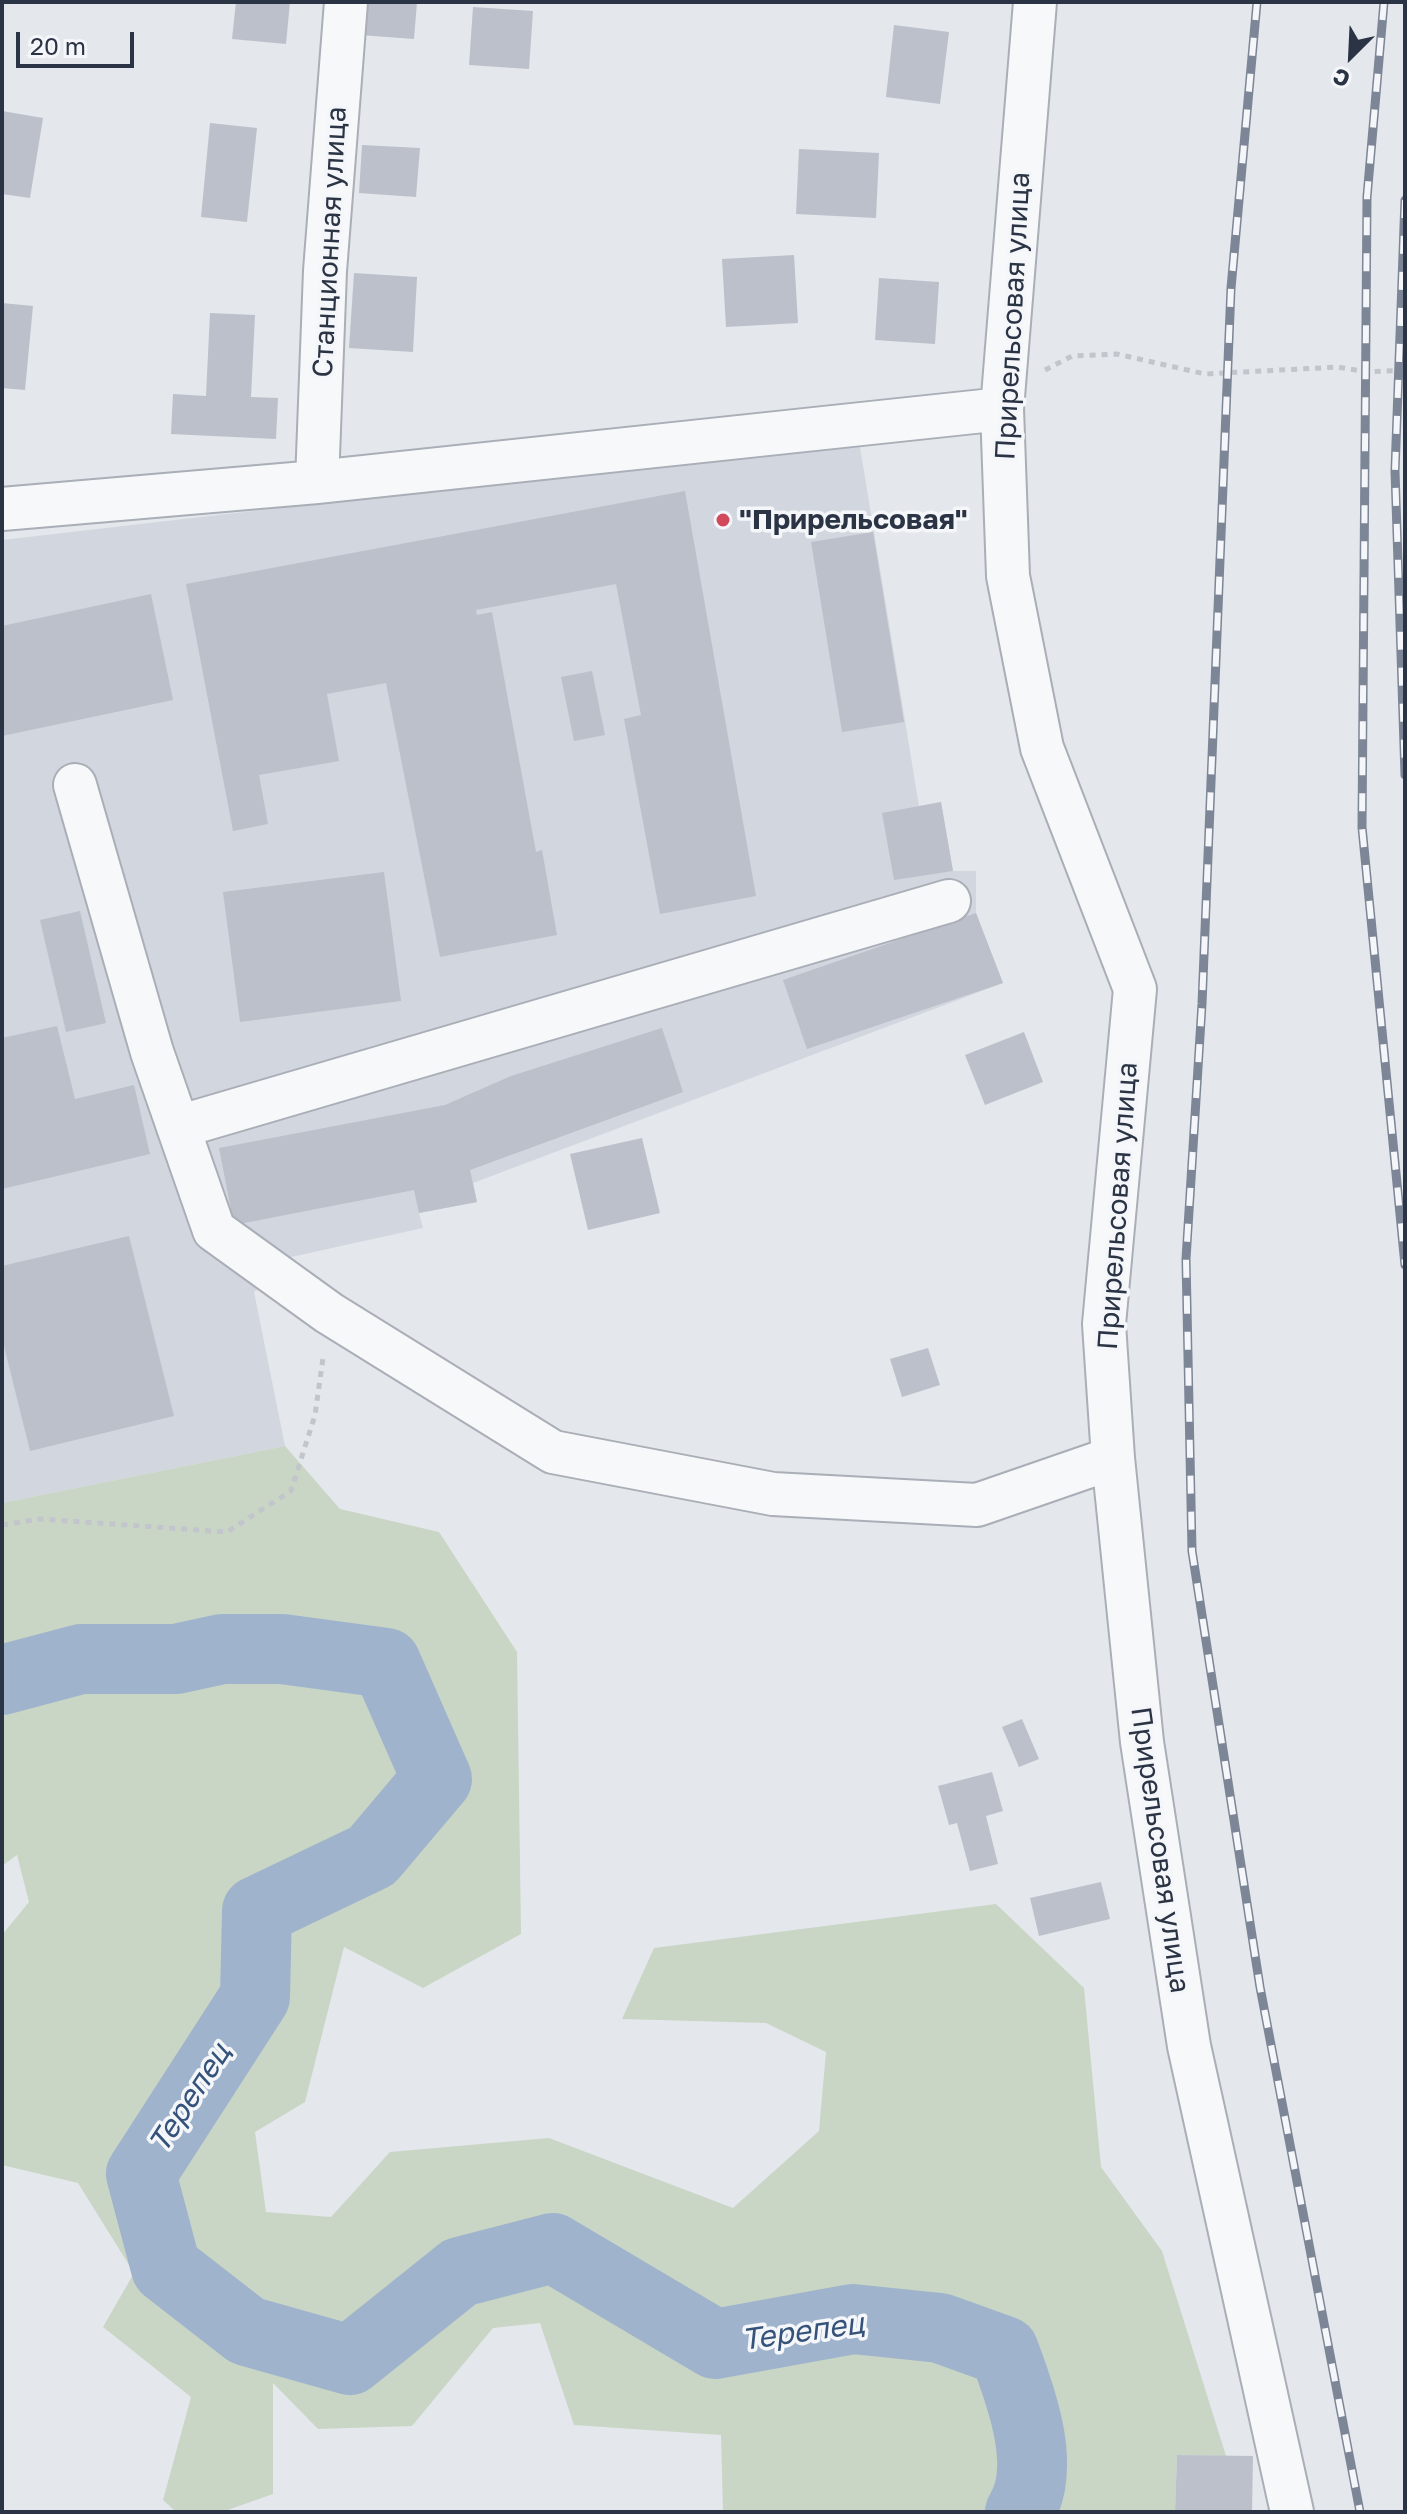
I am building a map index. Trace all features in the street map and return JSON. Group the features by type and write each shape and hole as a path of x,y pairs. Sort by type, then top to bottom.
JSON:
{"street":[{"name":"Станционная улица","path":"317,482 325,271 346,2"},
{"name":"Прирельсовая улица","path":"1035,2 1002,409 1008,576 1042,748 1135,989 1104,1324 1113,1458 1123,1527 1142,1742 1189,2046 1292,2512"},
{"path":"2,509 317,482 1002,409"},
{"path":"75,785 152,1052 214,1230 329,1313 553,1452 773,1494 977,1505 1113,1458"},
{"path":"178,1127 949,901"}],"path":[{"path":"1002,409 1044,371 1072,356 1117,354 1205,374 1338,367 1367,372 1405,370"},
{"path":"2,1525 40,1519 227,1532 291,1491 315,1415 329,1313"}],"shaded area":[{"path":"859,441 919,806 941,802 953,871 976,871 976,913 1003,983 473,1183 477,1202 419,1213 423,1228 291,1257 254,1292 285,1446 2,1503 2,540"}],"green space":[{"path":"285,1446 340,1509 439,1532 517,1652 521,1934 423,1988 344,1947 305,2102 255,2132 266,2212 331,2217 390,2152 549,2138 733,2208 819,2131 826,2052 766,2023 622,2019 654,1948 996,1904 1084,1988 1101,2167 1162,2251 1226,2456 1177,2455 1175,2512 723,2512 721,2435 574,2425 540,2323 493,2328 412,2426 318,2429 273,2383 273,2494 222,2512 176,2512 163,2500 191,2397 103,2327 134,2273 78,2183 2,2165 2,1935 29,1902 17,1855 2,1866 2,1503"}],"building":[{"path":"236,2 290,2 286,44 232,39"},
{"path":"362,2 417,2 414,39 360,35"},
{"path":"473,7 533,11 529,69 469,65"},
{"path":"894,25 949,32 940,104 886,97"},
{"path":"2,111 43,118 30,198 2,194"},
{"path":"210,123 257,128 247,222 201,217"},
{"path":"362,145 420,148 416,197 359,193"},
{"path":"799,149 879,153 876,218 796,214"},
{"path":"794,255 798,323 726,327 722,259"},
{"path":"354,273 417,277 413,352 349,348"},
{"path":"879,278 939,282 935,344 875,340"},
{"path":"2,303 33,306 25,390 2,388"},
{"path":"210,313 255,315 251,397 278,398 276,439 171,434 173,394 206,396"},
{"path":"685,491 756,896 660,914 624,719 641,715 616,584 476,610 477,615 492,612 536,852 542,850 557,935 440,957 386,683 327,694 339,761 259,775 268,824 233,831 186,584"},
{"path":"873,532 904,722 842,732 811,542"},
{"path":"151,594 173,700 2,736 2,626"},
{"path":"592,671 605,735 574,741 561,677"},
{"path":"941,802 953,871 894,880 882,813"},
{"path":"384,872 401,1001 240,1022 223,892"},
{"path":"80,911 106,1023 66,1032 40,920"},
{"path":"976,913 1003,983 807,1049 783,980"},
{"path":"57,1026 75,1099 134,1085 150,1154 2,1189 2,1038"},
{"path":"662,1028 683,1092 470,1170 477,1202 419,1213 414,1190 234,1225 219,1148 445,1105 511,1076"},
{"path":"1024,1032 1043,1082 985,1105 965,1055"},
{"path":"642,1138 660,1213 588,1230 570,1154"},
{"path":"129,1236 174,1416 30,1451 2,1338 2,1266"},
{"path":"928,1348 940,1385 902,1397 890,1359"},
{"path":"1022,1719 1039,1759 1019,1767 1002,1727"},
{"path":"992,1772 1003,1811 986,1816 998,1864 970,1871 957,1823 949,1825 938,1786"},
{"path":"1101,1882 1110,1919 1039,1936 1030,1898"},
{"path":"1177,2455 1253,2456 1252,2512 1175,2512"}],"waterway":[{"name":"Терепец","path":"2,1680 81,1659 176,1659 222,1649 282,1649 386,1663 437,1779 372,1856 257,1911 255,1997 141,2174 166,2268 247,2331 350,2360 460,2272 553,2248 715,2344 853,2319 940,2328 1004,2351 1024,2410 1032,2454 1032,2475 1020,2512"}],"railway":[{"path":"1257,2 1231,288 1202,1004 1186,1259 1192,1551 1260,1987 1360,2512"},
{"path":"1384,2 1367,197 1362,827 1405,1265"},
{"path":"1405,200 1395,471 1405,775"}],"place":[{"name":"\"Прирельсовая\"","path":"723,520"}]}
